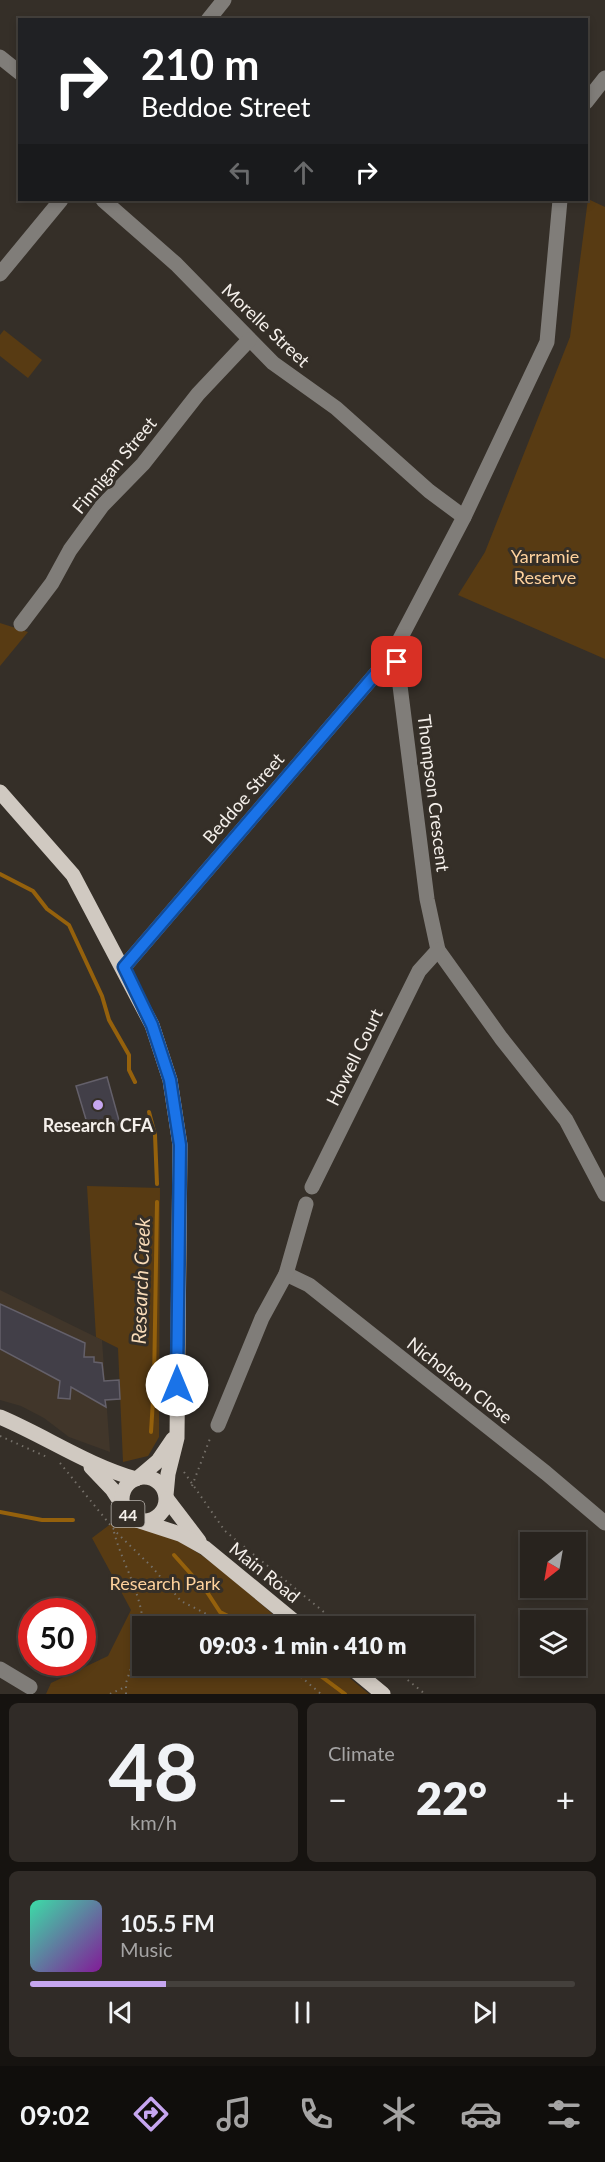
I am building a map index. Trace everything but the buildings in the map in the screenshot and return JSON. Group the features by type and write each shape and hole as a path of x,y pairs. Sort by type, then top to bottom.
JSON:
{"main road":[{"path":"0,792 73,875 124,967 152,1025 170,1080 180,1145 177,1431 166,1497"},
{"name":"Main Road","path":"0,1417 33,1431 82,1460 105,1481 130,1516 180,1534 204,1548 288,1616"},
{"path":"137,1478 168,1449 177,1431"},
{"name":"Main Road","path":"82,1460 137,1478 156,1480 204,1548"},
{"name":"44","path":"123,1506 124,1490 137,1478"},
{"name":"44","path":"140,1521 157,1518 164,1509 166,1497"},
{"path":"361,1676 383,1694"}],"street":[{"path":"210,18 224,0"},
{"path":"0,57 18,71"},
{"path":"588,99 605,78"},
{"path":"0,274 60,201"},
{"name":"Morelle Street","path":"104,201 176,264 273,363 336,408 429,491 464,517"},
{"name":"Thompson Crescent","path":"560,201 547,342 464,517 400,639 397,662 427,899 438,950 501,1038 566,1120 605,1194"},
{"name":"Finnigan Street","path":"21,624 52,583 70,550 102,506 143,464 198,394 249,340"},
{"name":"Beddoe Street","path":"124,967 379,670 397,662"},
{"name":"Howell Court","path":"312,1187 419,971 438,950"},
{"path":"218,1425 262,1318 286,1274 306,1203"},
{"name":"Nicholson Close","path":"286,1274 309,1285 546,1473 605,1524"},
{"path":"0,1669 30,1687"}],"path":[{"path":"192,1486 206,1444 218,1425"},
{"path":"0,1436 50,1458"},
{"path":"59,1463 113,1528 181,1601 210,1616"},
{"path":"184,1471 225,1532 329,1616"},
{"path":"113,1528 121,1558 139,1601 141,1616"},
{"path":"126,1694 132,1668"},
{"path":"300,1676 321,1694"},
{"path":"403,1676 425,1694"},
{"path":"110,1694 126,1687"}],"shaded area":[{"path":"0,1290 102,1340 110,1452 69,1437 44,1418 21,1406 0,1400"}],"green space":[{"name":"Yarramie Reserve","path":"588,199 605,207 605,659 458,595 485,552 570,337"},
{"path":"4,330 42,360 28,378 0,356 0,335"},
{"path":"0,623 28,632 0,666"},
{"path":"87,1186 160,1188 159,1437 148,1456 123,1462 118,1348 96,1337"},
{"name":"Research Park","path":"120,1517 137,1528 170,1537 201,1555 275,1616 132,1616 132,1676 347,1676 369,1694 46,1694 51,1683 66,1676 96,1676 96,1662 108,1656 131,1610 92,1538"}],"waterway":[{"name":"Research Creek","path":"0,874 33,891 47,909 69,925 102,996 109,1020 129,1055 129,1070 135,1082"},
{"name":"Research Creek","path":"149,1112 155,1135 157,1184"},
{"name":"Research Creek","path":"151,1432 157,1202"},
{"path":"0,1512 42,1520 73,1520"},
{"name":"Research Creek","path":"174,1555 207,1592 220,1612 228,1616"},
{"name":"Research Creek","path":"321,1676 345,1694"}],"place":[{"name":"Research CFA","path":"98,1105"}],"route":[{"path":"177,1385 180,1145 170,1080 152,1025 124,967 379,670 397,662"}]}
